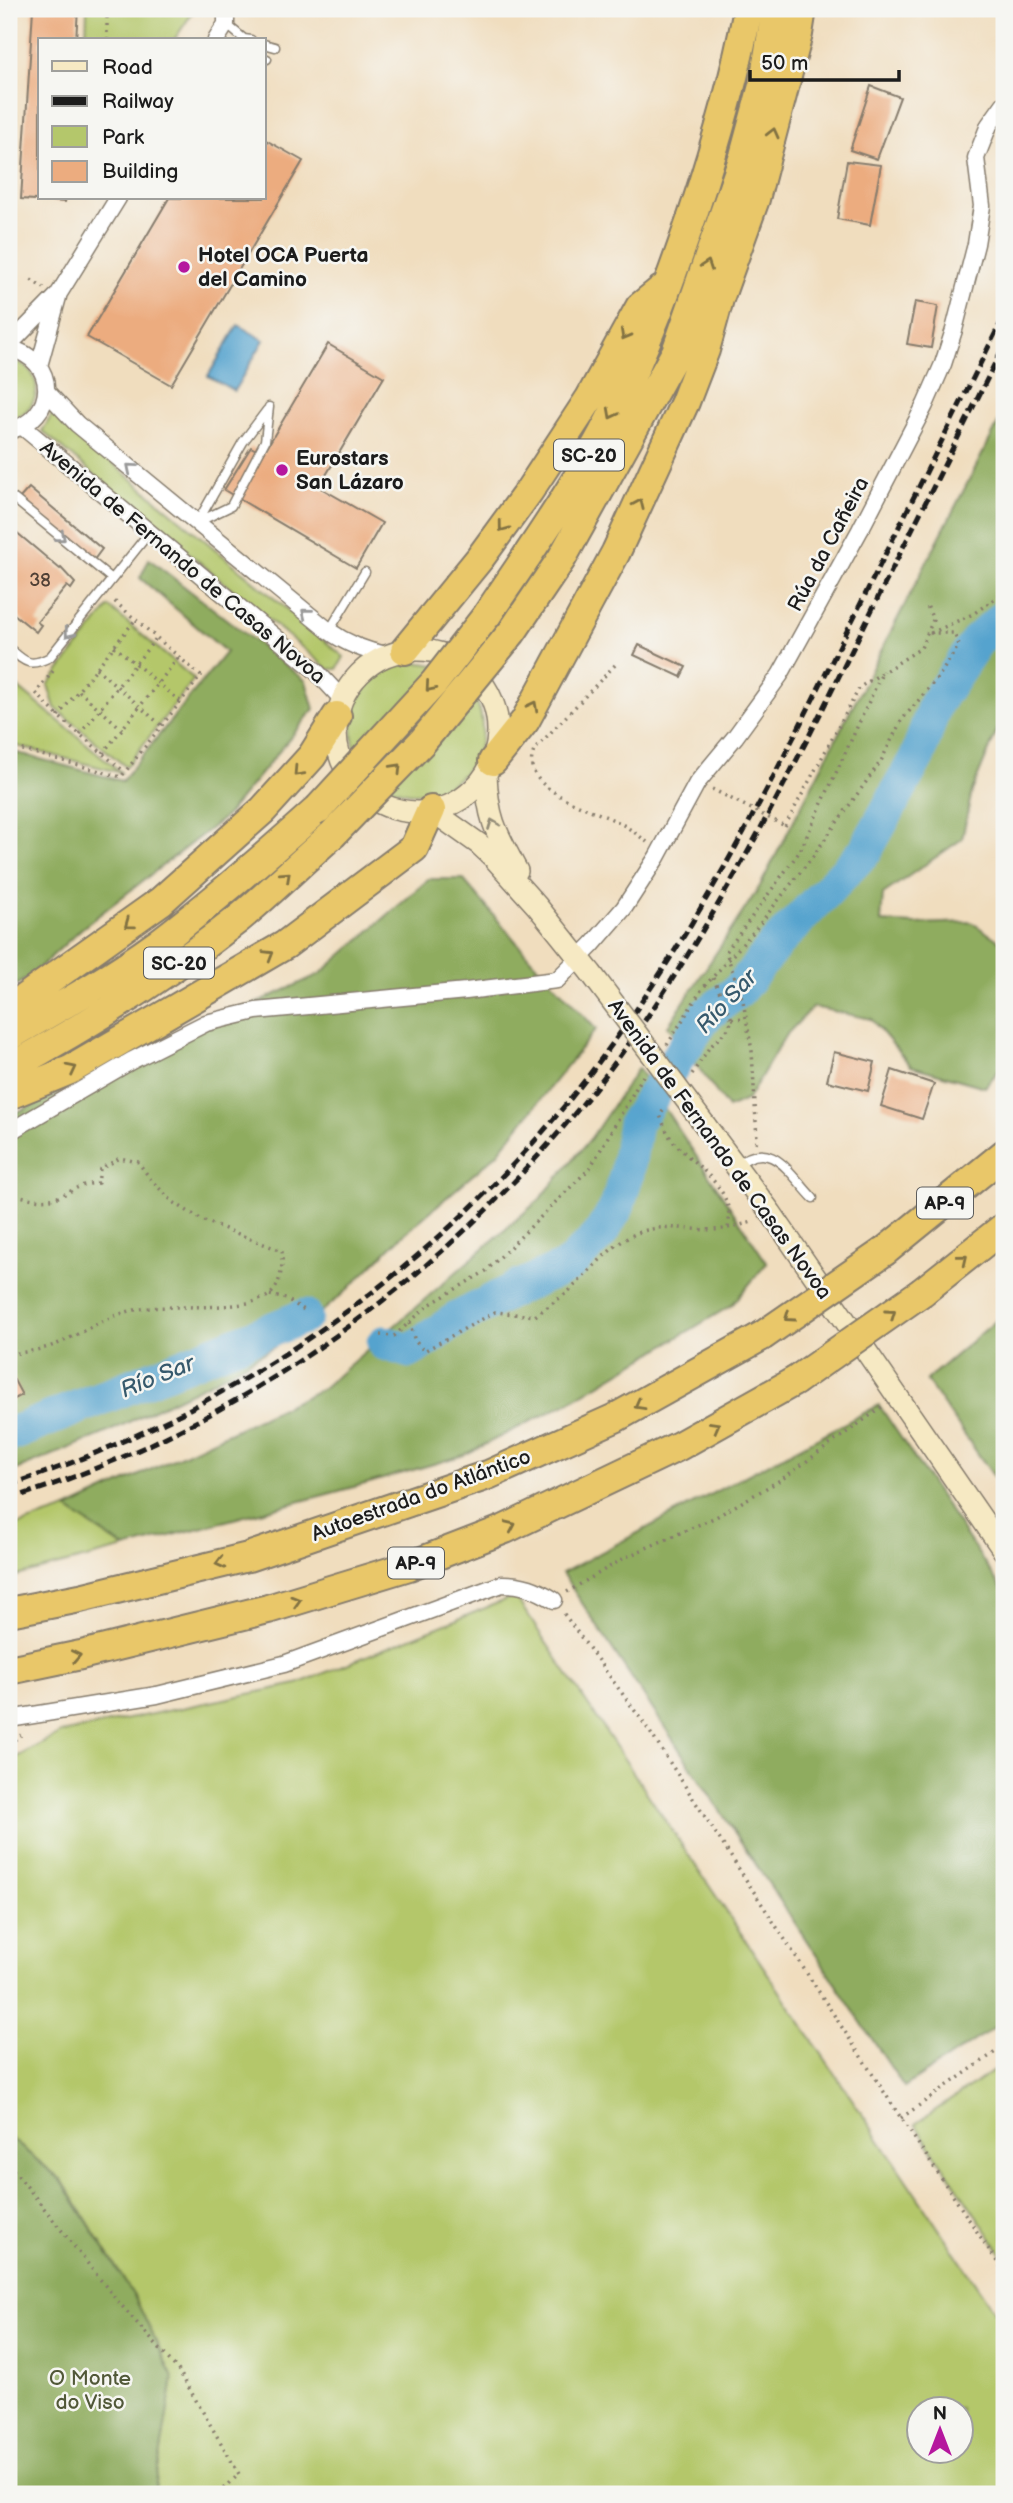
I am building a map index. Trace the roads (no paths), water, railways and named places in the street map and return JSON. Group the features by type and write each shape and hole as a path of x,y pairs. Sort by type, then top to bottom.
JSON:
{"highway":[{"name":"SC-20","path":"9,1036 76,998 157,944 243,877 318,809 434,683 487,615 547,526 613,414 650,334 707,171 733,82 748,9"},
{"name":"SC-20","path":"9,1068 76,1032 164,975 238,919 332,835 422,742 512,632 562,558 677,352 744,156 764,82 776,9"},
{"path":"490,768 525,721 617,552 685,402 765,167 802,9"},
{"path":"396,653 480,558 529,491 590,398 640,307 668,284"},
{"path":"677,352 719,299"},
{"path":"9,1009 161,901 263,810 313,756 340,708"},
{"path":"9,1095 70,1070 285,945 414,848 430,810"},
{"name":"Autoestrada do Atlántico","path":"9,1612 80,1598 248,1557 488,1475 615,1418 762,1336 886,1251 1004,1154"},
{"name":"AP-9","path":"9,1670 268,1609 409,1566 505,1529 679,1446 795,1381 922,1292 1004,1227"}],"street":[{"path":"218,38 226,17"},
{"name":"Rúa da Cañeira","path":"9,1132 131,1061 206,1023 256,1011 556,980 585,966 660,851 697,783 736,737 780,675 925,405 954,330 976,244 982,206 976,159 989,125 1004,104"},
{"path":"13,430 40,412 46,391 45,378 39,366 30,356 9,346 52,292 117,200"},
{"path":"39,366 52,292"},
{"name":"Avenida de Fernando de Casas Novoa","path":"46,391 77,424 344,641 367,651 396,653 429,650 453,657 473,671 488,690 497,713 499,737 490,768 487,807 494,828 537,906"},
{"name":"Avenida de Fernando de Casas Novoa","path":"13,430 149,533 316,671 340,708"},
{"name":"Avenida de Fernando de Casas Novoa","path":"340,708 353,681 368,666 396,653"},
{"path":"340,708 337,744 345,769 362,790 385,805 411,812 457,802 473,790 490,768"},
{"name":"Avenida de Fernando de Casas Novoa","path":"430,810 479,844 537,906 705,1125 742,1162 787,1235 1004,1551"},
{"path":"9,1719 156,1695 284,1664 502,1584 519,1584 536,1589 554,1600"}],"lane":[{"path":"226,17 243,38"},
{"path":"266,45 275,47"},
{"path":"269,407 265,441 230,506 197,523 243,442 269,407"},
{"path":"9,497 111,579"},
{"path":"9,648 26,662 37,664 50,657 149,533"},
{"path":"329,631 365,572"},
{"path":"742,1162 760,1154 772,1156 813,1198"}],"water":[{"path":"238,325 264,340 234,391 208,376"}],"waterway":[{"name":"Río Sar","path":"384,1343 410,1351 457,1319 568,1266 599,1236 617,1207 627,1173 635,1123 706,1015 739,990 775,945 865,851 918,755 935,704 977,641 1004,617"},
{"name":"Río Sar","path":"9,1435 305,1316"}],"railway":[{"path":"9,1485 86,1457 162,1423 235,1384 305,1340 372,1292 436,1239 496,1182 552,1121 636,1010 710,892 809,707 1004,316"},
{"path":"9,1499 105,1464 198,1421 287,1369 372,1309 451,1243 525,1170 592,1093 681,965 762,826 1004,345"}],"place":[{"name":"Hotel OCA Puerta del Camino","path":"184,267"},
{"name":"Eurostars San Lázaro","path":"282,470"}],"park label":[{"name":"O Monte do Viso","path":"90,2390"}]}
